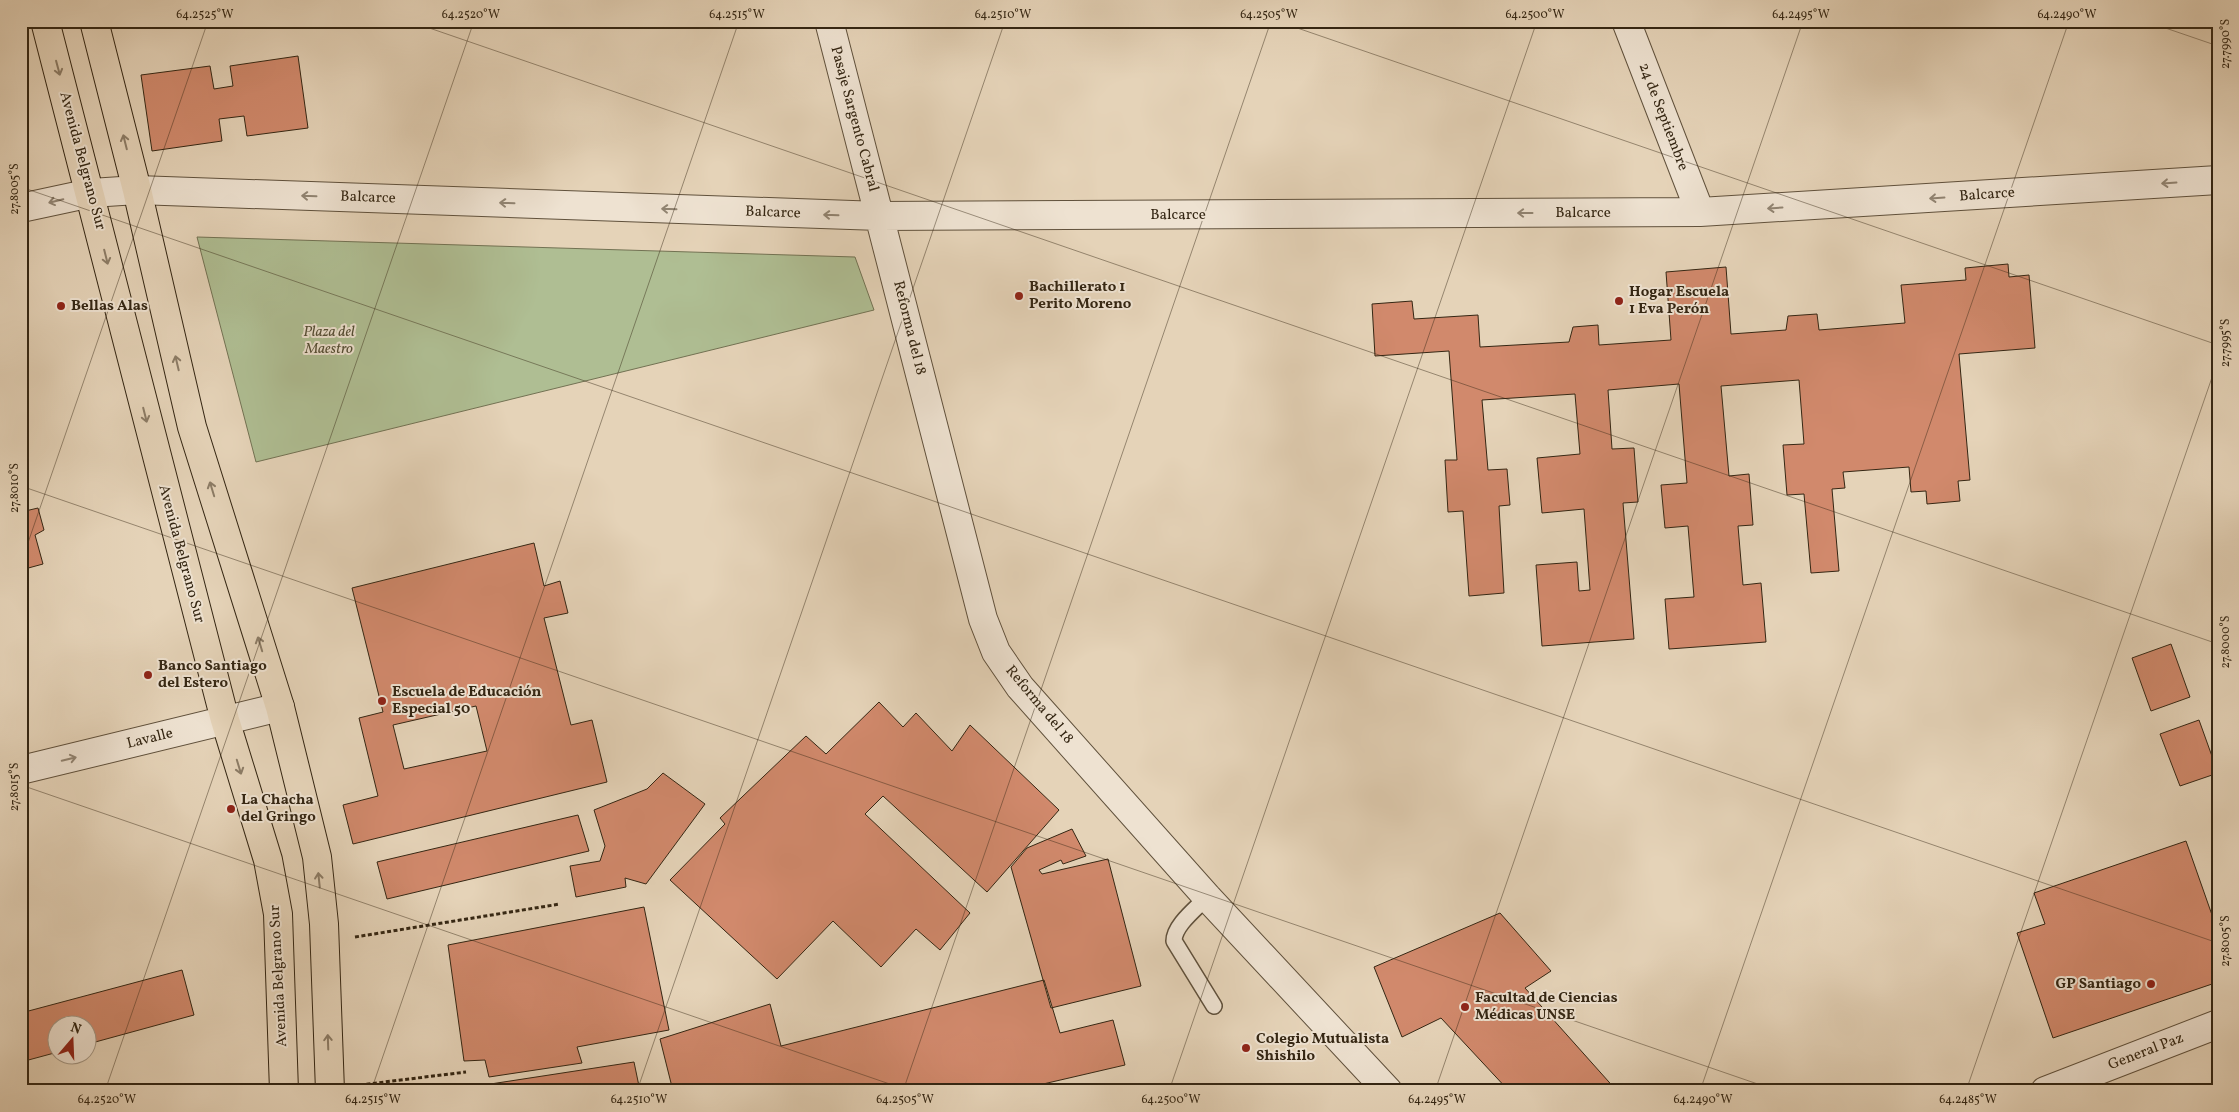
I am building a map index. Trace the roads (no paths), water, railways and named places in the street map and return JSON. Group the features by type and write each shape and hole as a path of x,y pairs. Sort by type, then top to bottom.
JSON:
{"highway":[{"name":"Avenida Belgrano Sur","path":"45,21 91,193 153,448 225,720 268,860 278,914 284,1091"},
{"path":"94,21 137,190 192,427 280,708 316,857 325,938 330,1090"}],"street":[{"name":"Pasaje Sargento Cabral","path":"829,21 880,216"},
{"name":"24 de Septiembre","path":"1626,21 1700,212"},
{"name":"Balcarce","path":"21,208 91,193 137,190 880,216 1700,212 2218,180"},
{"name":"Reforma del 18","path":"880,216 983,619 996,652 1020,688 1207,896 1388,1091"},
{"name":"Lavalle","path":"21,770 280,708"},
{"name":"General Paz","path":"2048,1090 2218,1024"}],"lane":[{"path":"1207,896 1182,924 1174,935 1174,941 1214,1006"}],"place":[{"name":"Bachillerato 1 Perito Moreno","path":"1019,296"},
{"name":"Hogar Escuela 1 Eva Perón","path":"1619,301"},
{"name":"Bellas Alas","path":"61,306"},
{"name":"Banco Santiago del Estero","path":"148,675"},
{"name":"Escuela de Educación Especial 50","path":"382,701"},
{"name":"La Chacha del Gringo","path":"231,809"},
{"name":"GP Santiago","path":"2151,984"},
{"name":"Facultad de Ciencias Médicas UNSE","path":"1465,1007"},
{"name":"Colegio Mutualista Shishilo","path":"1246,1048"}],"park label":[{"name":"Plaza del Maestro","path":"329,340"}]}
